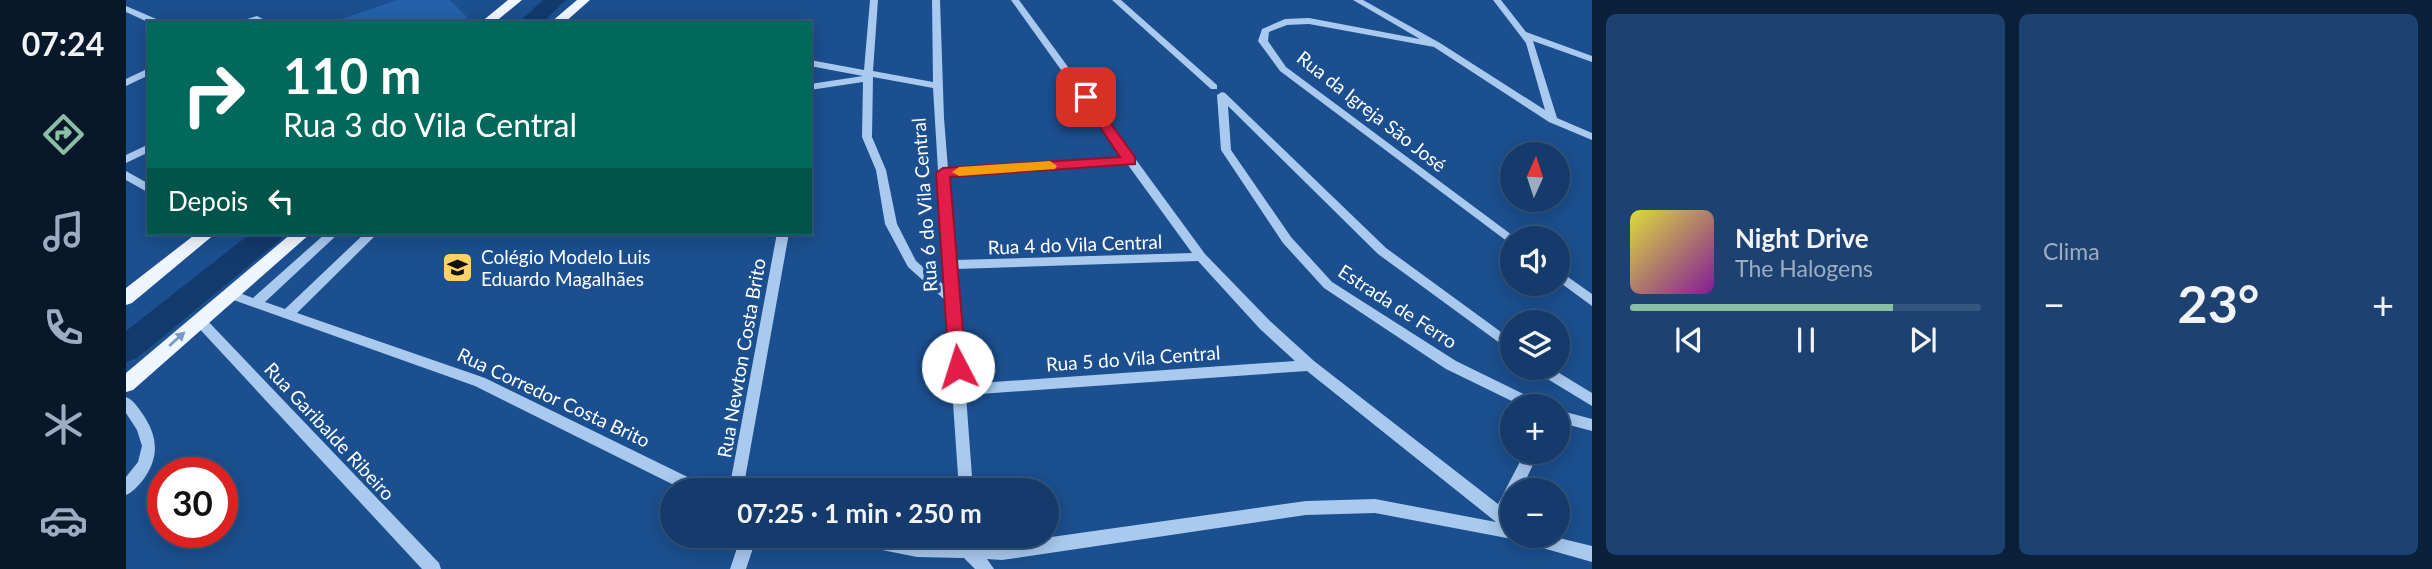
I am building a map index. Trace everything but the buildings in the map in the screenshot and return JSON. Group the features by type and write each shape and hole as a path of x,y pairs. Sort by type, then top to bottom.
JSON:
{"main road":[{"path":"489,21 516,0"},
{"path":"558,21 584,0"},
{"path":"126,298 205,235"},
{"path":"126,384 301,235"}],"street":[{"path":"874,0 867,136 881,170 891,224 912,264 951,298"},
{"name":"Rua 6 do Vila Central","path":"936,0 943,173 965,478"},
{"path":"1015,0 1201,257 1265,325 1309,365 1500,515"},
{"path":"1116,0 1218,91 1382,251 1500,338"},
{"path":"1357,0 1437,45 1553,120 1592,137"},
{"path":"1497,0 1530,43 1553,120"},
{"path":"126,9 153,21"},
{"path":"126,21 139,15"},
{"name":"Rua da Igreja São José","path":"1437,45 1309,21 1285,22 1265,32 1262,41 1283,69 1500,232"},
{"path":"1523,34 1592,59"},
{"path":"812,63 868,76 938,86"},
{"path":"126,83 147,72"},
{"path":"812,88 868,76"},
{"name":"Estrada de Ferro","path":"1218,91 1226,150 1287,240 1328,285 1451,365 1510,394"},
{"path":"126,160 147,148"},
{"path":"943,173 1130,161"},
{"path":"126,175 147,188"},
{"path":"254,304 331,235"},
{"path":"286,315 370,235"},
{"name":"Rua Newton Costa Brito","path":"738,478 783,235"},
{"name":"Rua 4 do Vila Central","path":"950,265 1201,257"},
{"path":"1570,284 1592,301"},
{"name":"Rua Corredor Costa Brito","path":"229,294 480,382 675,478"},
{"name":"Rua Garibalde Ribeiro","path":"199,320 433,569"},
{"name":"Rua 5 do Vila Central","path":"960,390 1309,365"},
{"path":"1560,380 1592,400"},
{"path":"126,402 140,419 150,440 150,456 142,472 126,488"},
{"path":"1570,419 1592,425"},
{"path":"1059,544 1306,508 1375,506 1500,531"},
{"path":"738,569 745,548"},
{"path":"972,548 986,569"},
{"path":"986,548 1002,552 1030,548"},
{"path":"1570,548 1592,554"}],"shaded area":[{"path":"397,0 450,0 468,18 460,21 336,21"}],"waterway":[{"path":"531,21 556,0"},
{"path":"126,349 268,235"}],"slow traffic":[{"path":"959,172 1050,166"}],"place":[{"name":"Colégio Modelo Luis Eduardo Magalhães","path":"458,267"}],"route":[{"path":"958,367 943,173 1130,161 1086,97"}]}
